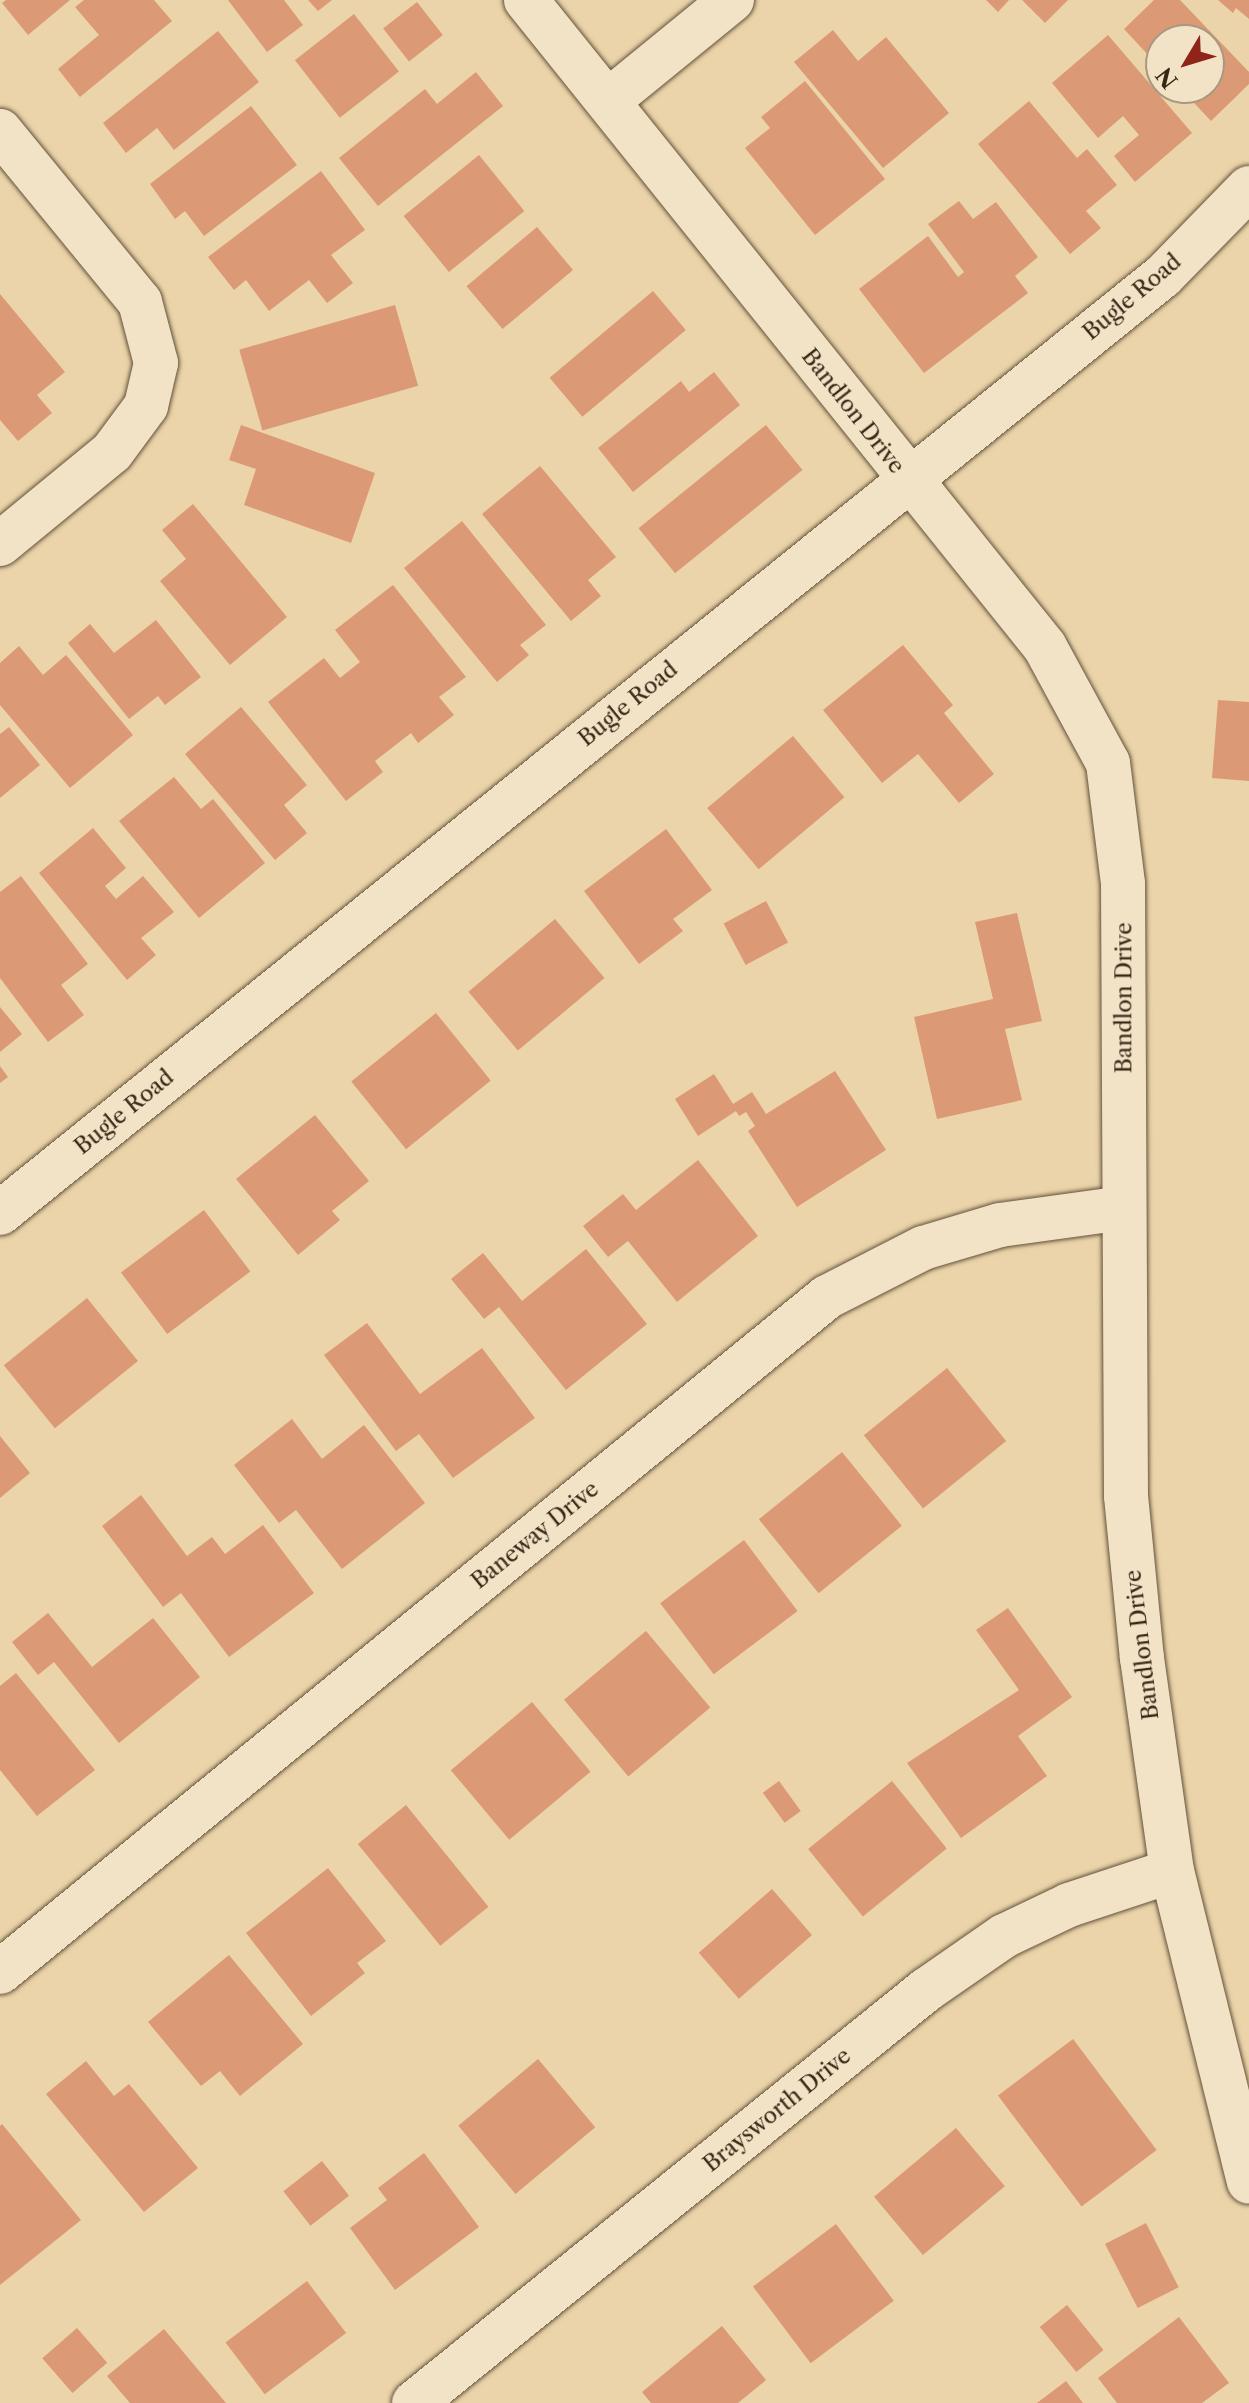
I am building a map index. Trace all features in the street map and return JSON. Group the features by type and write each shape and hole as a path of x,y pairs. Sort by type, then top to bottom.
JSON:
{"street":[{"name":"Bandlon Drive","path":"526,0 1045,647 1108,763 1123,884 1126,1496 1142,1658 1172,1871 1249,2182"},
{"path":"608,101 732,0"},
{"path":"0,544 112,452 146,406 156,363 140,302 2,133"},
{"name":"Bugle Road","path":"0,1213 907,478 1163,276 1249,188"},
{"name":"Baneway Drive","path":"0,1972 827,1297 923,1248 1000,1225 1124,1208"},
{"name":"Braysworth Drive","path":"414,2403 926,1990 1004,1936 1069,1905 1172,1871"}],"building":[{"path":"6,0 70,0 28,35 2,3"},
{"path":"84,0 154,0 172,21 80,97 58,69 99,35 75,7"},
{"path":"228,0 284,0 303,25 267,52"},
{"path":"308,0 332,0 318,11"},
{"path":"986,0 1009,0 998,12"},
{"path":"1022,0 1068,0 1045,23"},
{"path":"1154,0 1180,0 1203,24 1145,24 1145,52 1124,29"},
{"path":"1218,0 1249,0 1249,19 1236,8 1233,13"},
{"path":"417,2 443,35 409,62 383,28"},
{"path":"354,14 399,72 340,118 295,60"},
{"path":"833,30 858,61 886,37 949,113 883,168 794,62"},
{"path":"218,31 259,82 174,150 157,128 126,153 103,123"},
{"path":"1108,35 1145,78 1145,104 1167,104 1192,133 1135,182 1114,156 1139,135 1123,116 1098,138 1052,83"},
{"path":"1225,47 1249,72 1249,84 1211,121 1195,104 1225,104"},
{"path":"476,72 503,106 378,206 339,158 425,89 437,104"},
{"path":"805,81 885,179 815,235 745,148 770,128 761,117"},
{"path":"1029,101 1077,158 1087,149 1117,185 1086,211 1101,228 1070,254 978,144"},
{"path":"251,106 297,165 204,236 185,211 175,219 150,184"},
{"path":"479,155 524,211 449,272 404,216"},
{"path":"321,171 365,230 331,255 353,283 327,303 309,280 269,311 246,280 234,290 208,257"},
{"path":"959,201 973,219 996,202 1038,257 1015,276 1028,293 924,373 859,289 928,236 958,277 964,272 928,224"},
{"path":"537,227 573,270 503,329 467,286"},
{"path":"653,291 686,330 582,417 550,378"},
{"path":"0,294 65,372 37,395 52,413 18,441 0,420"},
{"path":"395,305 418,386 262,430 239,350"},
{"path":"714,372 740,405 633,492 598,448 681,381 689,392"},
{"path":"241,425 375,473 351,543 244,505 256,469 229,460"},
{"path":"766,425 803,470 675,573 639,528"},
{"path":"540,466 616,557 588,580 601,596 571,621 482,514"},
{"path":"193,504 287,617 230,665 160,581 186,559 162,530"},
{"path":"462,521 546,625 520,645 529,655 497,682 404,568"},
{"path":"393,585 466,677 439,697 454,715 418,743 411,733 375,761 383,772 346,801 268,702 324,658 340,678 360,662 335,630"},
{"path":"156,620 201,677 165,705 158,696 129,719 68,643 90,624 114,653"},
{"path":"903,645 953,705 944,713 994,774 959,803 918,754 882,783 823,710"},
{"path":"19,646 43,675 66,655 133,735 70,788 0,705 0,663"},
{"path":"1218,700 1249,702 1249,781 1212,778"},
{"path":"241,707 307,785 284,805 307,833 275,860 185,754"},
{"path":"9,727 40,765 0,798 0,734"},
{"path":"793,736 844,797 759,869 707,808"},
{"path":"174,777 201,809 213,799 265,863 199,918 119,821"},
{"path":"93,828 126,868 105,886 116,899 143,876 174,912 141,938 156,955 127,980 39,873"},
{"path":"666,829 712,890 673,919 683,931 639,964 584,891"},
{"path":"21,876 88,964 61,985 84,1015 48,1042 0,978 0,892"},
{"path":"766,901 788,942 746,965 724,924"},
{"path":"1017,913 1042,1021 1005,1029 1022,1100 937,1119 914,1017 993,999 975,922"},
{"path":"555,919 604,978 518,1051 468,992"},
{"path":"0,1007 22,1034 0,1052"},
{"path":"436,1013 491,1081 406,1149 351,1082"},
{"path":"0,1066 8,1077 0,1083"},
{"path":"835,1071 886,1150 797,1207 748,1131 755,1126 746,1112 739,1116 736,1111 698,1136 675,1099 714,1074 733,1104 752,1092 766,1114"},
{"path":"315,1115 369,1181 332,1211 340,1220 298,1255 236,1179"},
{"path":"698,1160 758,1236 677,1302 628,1241 608,1257 583,1226 623,1194 636,1210"},
{"path":"204,1210 250,1271 167,1334 121,1273"},
{"path":"586,1249 647,1324 566,1390 499,1307 484,1319 451,1279 483,1253 522,1301"},
{"path":"87,1298 138,1361 55,1428 4,1365"},
{"path":"367,1323 420,1394 482,1348 535,1418 453,1478 419,1434 396,1451 324,1355"},
{"path":"947,1368 1006,1441 923,1508 864,1435"},
{"path":"292,1419 322,1459 364,1425 425,1503 342,1569 296,1510 279,1523 234,1465"},
{"path":"0,1436 30,1473 0,1498"},
{"path":"842,1452 902,1526 819,1593 759,1519"},
{"path":"141,1495 187,1556 212,1537 225,1554 263,1525 314,1593 229,1657 181,1593 163,1607 102,1526"},
{"path":"744,1540 798,1611 714,1674 660,1603"},
{"path":"1008,1608 1072,1697 1018,1736 1047,1776 961,1838 907,1763 1019,1690 976,1630"},
{"path":"48,1613 92,1667 153,1618 200,1677 119,1743 54,1662 38,1675 12,1642"},
{"path":"646,1631 710,1708 628,1776 564,1700"},
{"path":"16,1673 95,1770 37,1816 0,1770 0,1686"},
{"path":"532,1702 590,1772 509,1840 451,1770"},
{"path":"779,1781 801,1811 785,1823 763,1793"},
{"path":"892,1781 947,1849 863,1917 808,1849"},
{"path":"406,1805 488,1907 440,1946 358,1844"},
{"path":"328,1868 386,1941 357,1963 365,1973 311,2016 246,1933"},
{"path":"772,1889 812,1935 739,1999 699,1953"},
{"path":"229,1955 303,2044 240,2096 220,2071 201,2086 148,2022"},
{"path":"1073,2039 1157,2150 1082,2207 998,2096"},
{"path":"538,2059 595,2127 516,2194 458,2126"},
{"path":"86,2061 114,2096 129,2084 198,2168 144,2212 46,2094"},
{"path":"2,2124 81,2220 0,2285 0,2126"},
{"path":"956,2128 1005,2186 923,2255 874,2197"},
{"path":"424,2153 479,2227 395,2290 350,2228 387,2200 378,2188"},
{"path":"322,2161 349,2196 310,2226 283,2191"},
{"path":"1146,2223 1179,2287 1138,2308 1105,2244"},
{"path":"836,2224 894,2301 811,2363 753,2287"},
{"path":"307,2281 346,2333 265,2394 226,2342"},
{"path":"1067,2305 1104,2350 1076,2372 1040,2327"},
{"path":"1179,2317 1229,2383 1202,2403 1117,2403 1098,2378"},
{"path":"722,2326 766,2380 738,2403 651,2403 642,2392"},
{"path":"77,2328 107,2363 72,2393 42,2358"},
{"path":"164,2329 226,2403 130,2403 107,2376"},
{"path":"1066,2381 1083,2403 1037,2403"}]}
